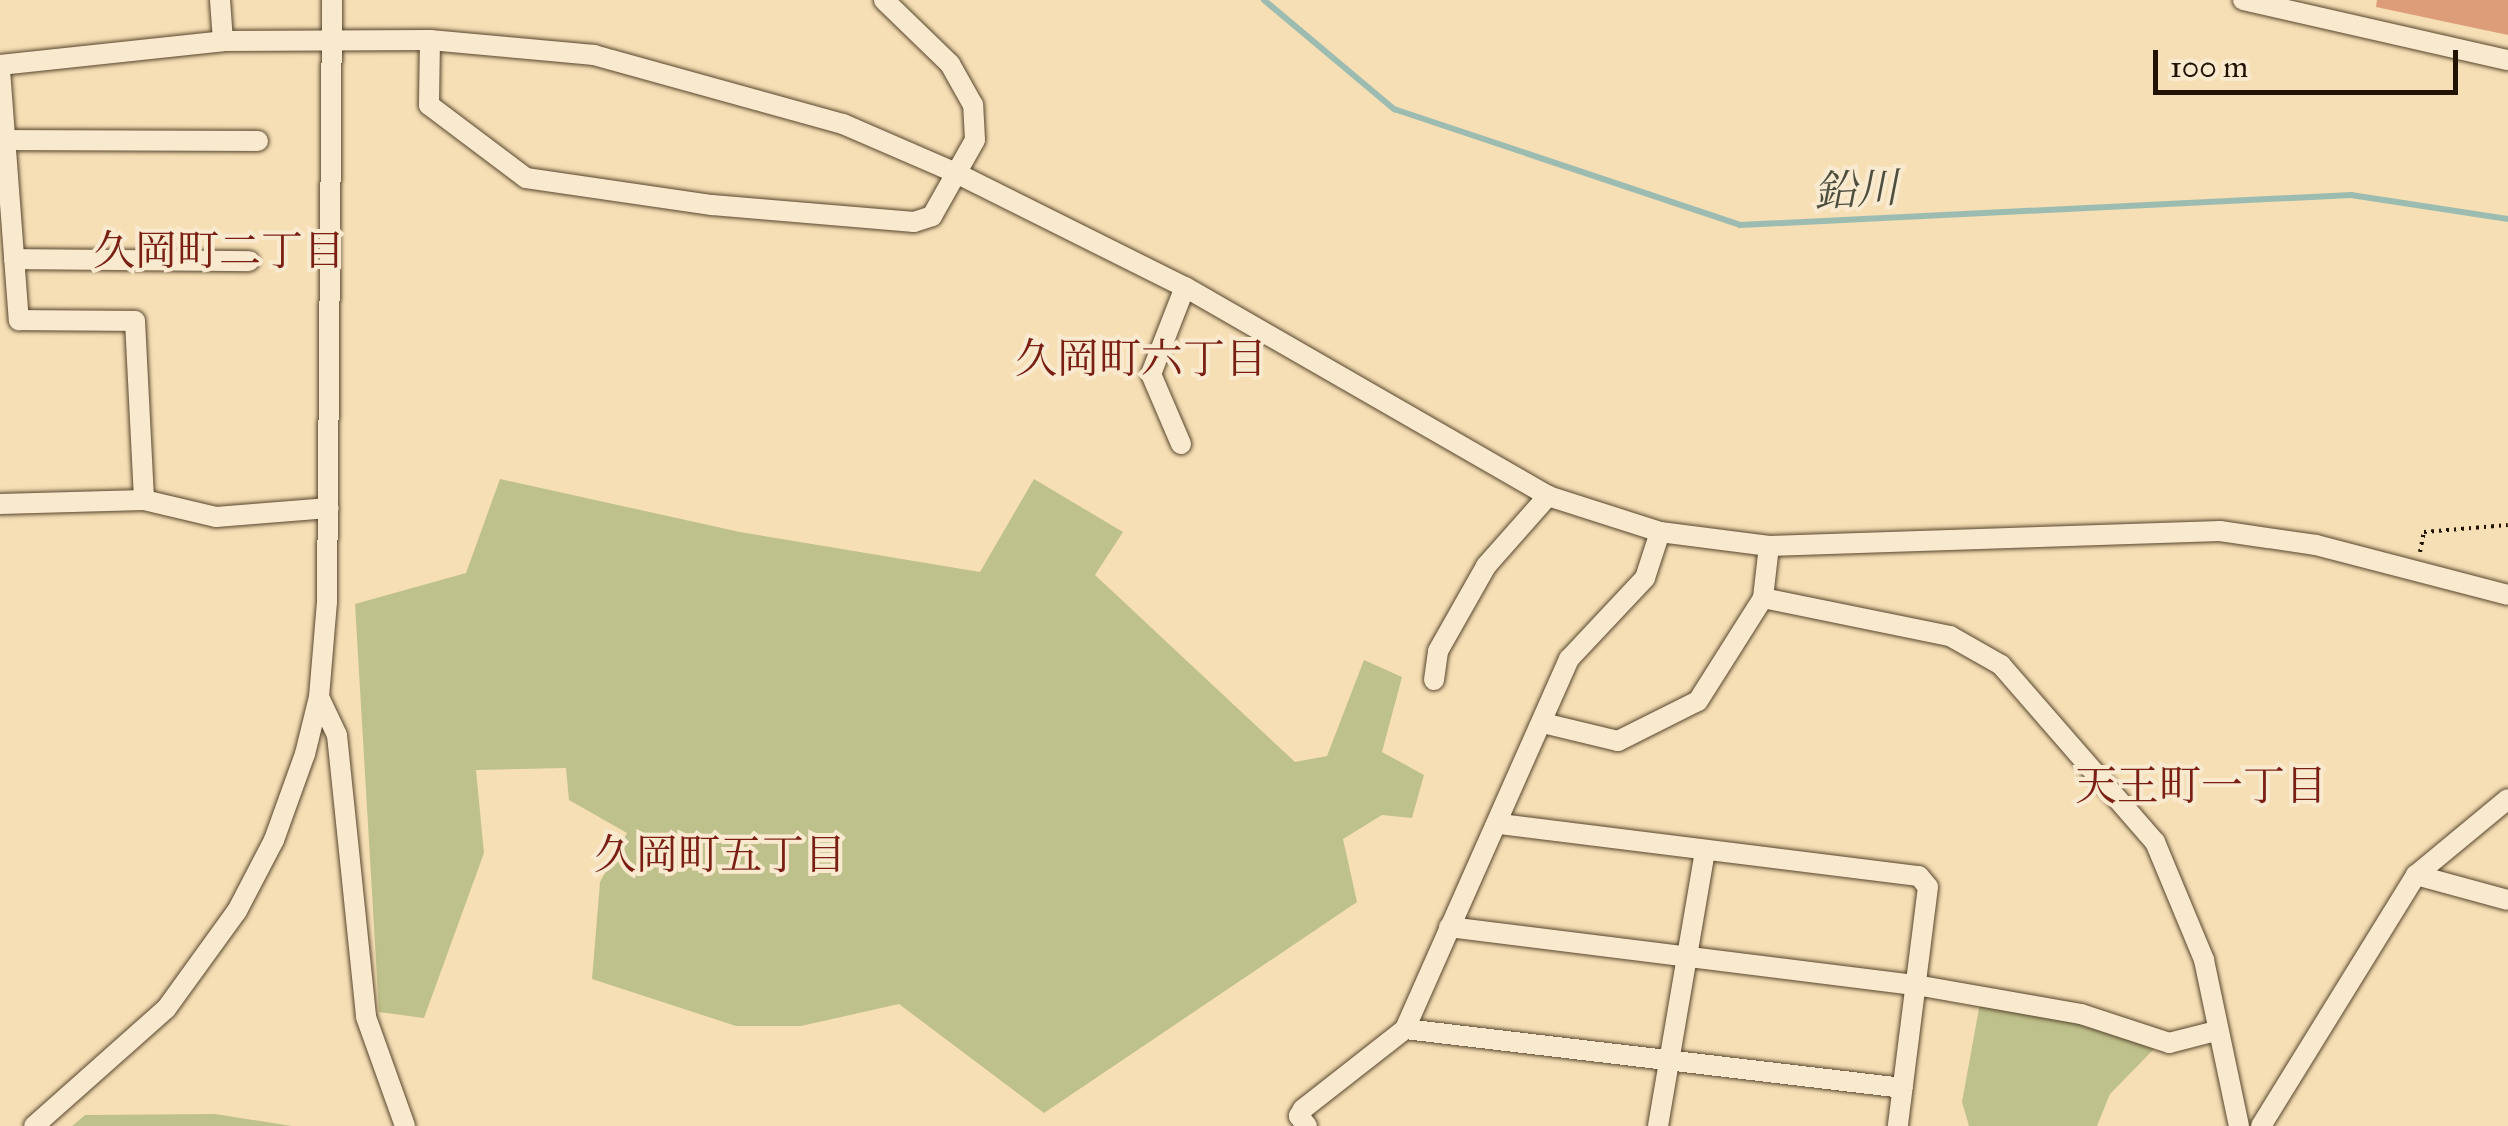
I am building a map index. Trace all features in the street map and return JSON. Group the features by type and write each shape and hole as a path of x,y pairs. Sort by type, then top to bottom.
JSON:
{"street":[{"path":"220,0 223,41"},
{"path":"34,1126 166,1009 237,911 274,840 319,697 329,508 332,0"},
{"path":"430,40 429,104 526,178 712,205 914,222 932,216 975,140 973,105 950,64 884,0"},
{"path":"2244,0 2508,60"},
{"path":"144,500 135,321 19,320 0,68 223,41 430,40 594,55 842,124 956,173 1185,288 1548,496 1660,532 1769,546 2220,531 2508,595"},
{"path":"6,140 258,141"},
{"path":"14,258 249,261"},
{"path":"1181,444 1151,374 1185,288"},
{"path":"1434,680 1438,651 1486,566 1548,496"},
{"path":"0,504 144,500 216,517 329,508"},
{"path":"1306,1126 1299,1116 1303,1108 1405,1029 1448,926 1500,824 1569,658 1645,578 1660,532"},
{"path":"1543,723 1618,741 1698,701 1763,598 1769,546"},
{"path":"1763,598 1950,636 2001,665 2155,842 2192,920 2239,1126"},
{"path":"319,697 337,735 366,1016 405,1126"},
{"path":"2261,1126 2416,875 2508,799"},
{"path":"1500,824 1919,876 1928,887 1898,1126"},
{"path":"1658,1126 1705,850"},
{"path":"2416,875 2508,900"},
{"path":"1448,926 1916,986 2080,1014 2169,1043 2216,1032"},
{"path":"1405,1029 1903,1088"}],"path":[{"path":"2416,572 2424,532 2508,525"}],"green space":[{"path":"500,479 740,532 980,572 1034,479 1123,532 1095,575 1295,762 1327,756 1364,660 1402,677 1382,752 1424,775 1412,818 1382,815 1343,839 1357,902 1044,1113 899,1004 801,1026 736,1026 592,979 600,882 627,833 569,800 566,768 476,770 484,853 424,1018 379,1012 355,604 466,573"},
{"path":"1980,1003 2083,1019 2154,1049 2110,1094 2097,1126 1969,1126 1962,1102"},
{"path":"215,1114 292,1126 72,1126 85,1115"}],"building":[{"path":"2377,0 2508,0 2508,35 2376,7"}],"waterway":[{"name":"鉛川","path":"1264,0 1394,109 1740,225 2351,195 2508,219"}],"district":[{"name":"久岡町二丁目","path":"219,251"},
{"name":"久岡町六丁目","path":"1141,359"},
{"name":"天王町一丁目","path":"2201,786"},
{"name":"久岡町五丁目","path":"720,855"}]}
